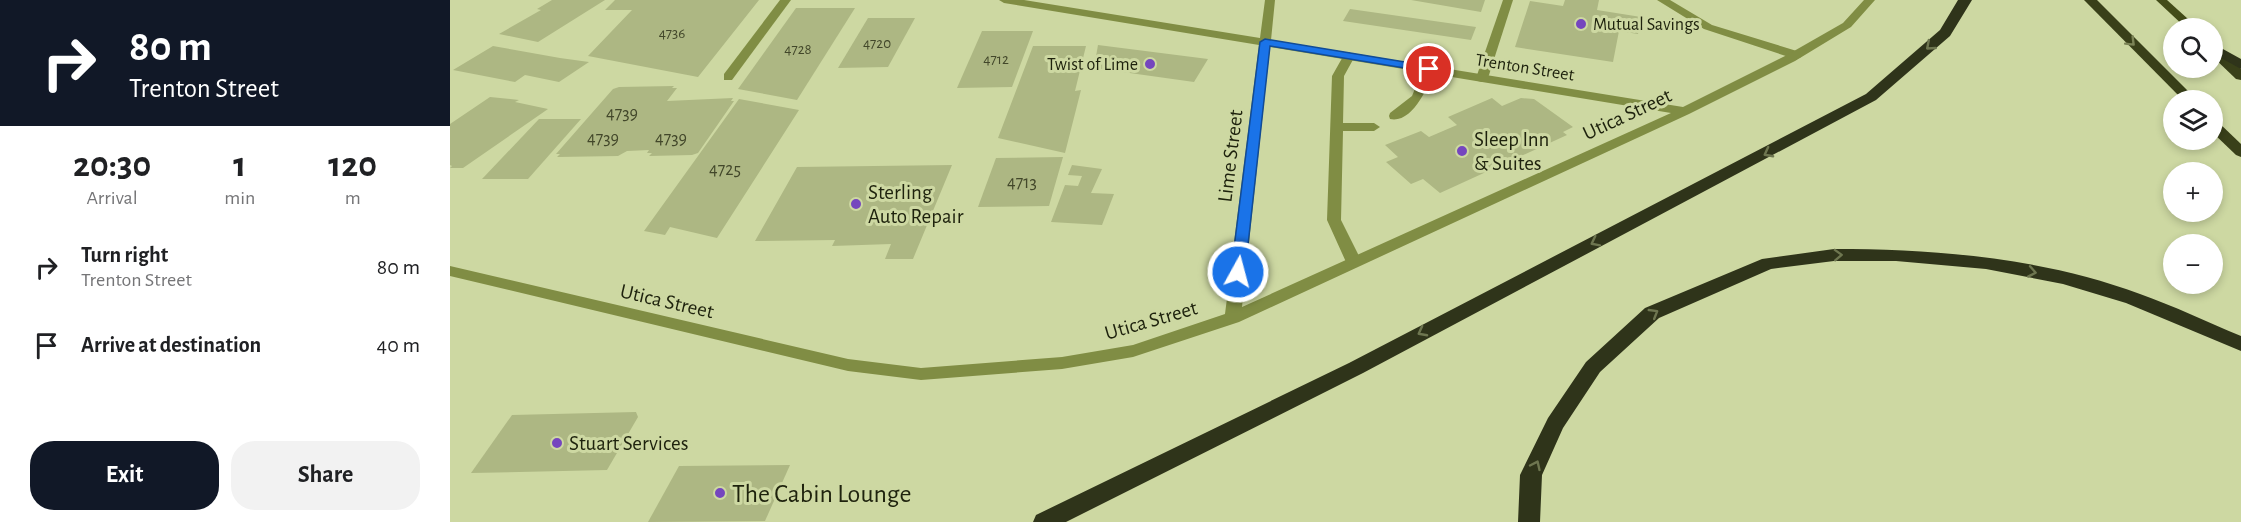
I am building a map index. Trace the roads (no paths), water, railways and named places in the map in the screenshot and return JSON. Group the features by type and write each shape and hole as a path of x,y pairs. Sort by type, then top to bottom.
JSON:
{"highway":[{"path":"1044,522 1356,368 1520,280 1750,163 1871,97 1945,33 1965,0"},
{"path":"2090,0 2180,90"},
{"path":"2223,55 2241,66"},
{"path":"2223,59 2241,76"},
{"path":"2223,135 2241,152"},
{"path":"1529,522 1532,475 1555,424 1593,367 1652,313 1768,263 1834,255 1896,255 1986,263 2063,278 2132,298 2241,344"}],"main road":[{"path":"2161,0 2181,18"}],"street":[{"path":"728,77 786,0"},
{"name":"Trenton Street","path":"1004,0 1685,111"},
{"name":"Lime Street","path":"1233,318 1270,0"},
{"path":"1482,78 1508,0"},
{"path":"1662,0 1708,27 1796,55"},
{"name":"Utica Street","path":"450,271 848,365 921,374 1062,363 1133,351 1233,318 1685,111 1796,55 1847,25 1870,0"},
{"path":"1349,56 1338,76 1334,220 1354,262"},
{"path":"1395,116 1417,98 1429,69"},
{"path":"1336,127 1374,127"}],"place":[{"name":"Mutual Savings","path":"1581,24"},
{"name":"Twist of Lime","path":"1150,64"},
{"name":"Sleep Inn & Suites","path":"1462,151"},
{"name":"Sterling Auto Repair","path":"856,204"},
{"name":"Stuart Services","path":"557,443"},
{"name":"The Cabin Lounge","path":"720,493"}]}
